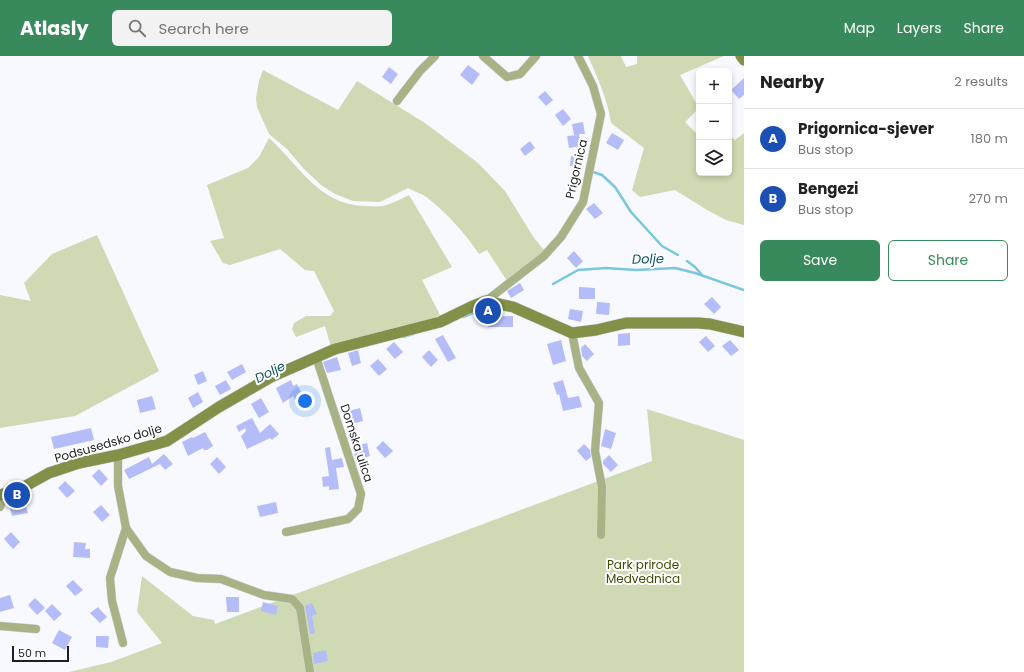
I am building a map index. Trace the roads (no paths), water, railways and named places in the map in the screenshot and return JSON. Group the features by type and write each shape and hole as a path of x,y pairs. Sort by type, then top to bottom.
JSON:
{"street":[{"path":"397,101 420,71 435,56"},
{"path":"483,56 507,77 520,74 536,56"},
{"name":"Prigornica","path":"486,301 544,256 561,237 583,202 601,114 593,86 578,56"},
{"path":"741,56 744,60"},
{"path":"486,301 514,307 572,333 596,330 626,323 698,323 710,324 744,332"},
{"name":"Podsusedsko dolje","path":"1,495 20,489 50,473 79,463 118,455 167,441 219,407 271,377 335,349 440,322 486,301"},
{"path":"572,333 579,368 599,403 595,451 602,487 601,535"},
{"name":"Domska ulica","path":"286,532 348,519 358,509 361,494 316,357"},
{"path":"118,455 118,486 126,528 146,556 170,572 197,578 221,579 264,595 292,599 300,608 310,672"},
{"path":"0,507 1,495"},
{"path":"123,643 112,601 110,578 126,528"},
{"path":"0,626 36,629"}],"waterway":[{"path":"593,172 602,175 615,187 631,212 662,246 678,255"},
{"path":"687,261 702,275"},
{"name":"Dolje","path":"553,284 578,270 606,268 636,270 675,268 695,273 744,290"},
{"name":"Dolje","path":"463,317 473,313"},
{"name":"Dolje","path":"403,337 413,334"}],"place":[{"name":"Prigornica-sjever","path":"488,311"},
{"name":"Bengezi","path":"17,495"}],"park label":[{"name":"Park prirode Medvednica","path":"643,571"}]}
